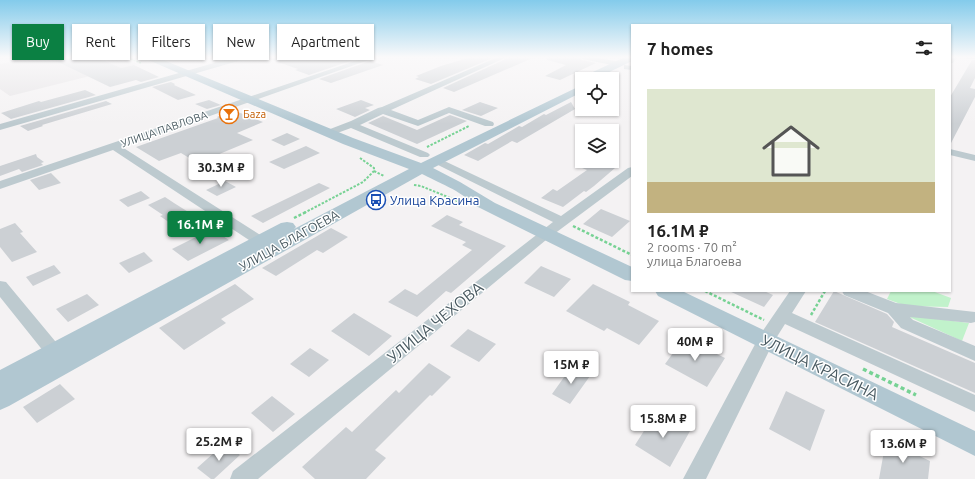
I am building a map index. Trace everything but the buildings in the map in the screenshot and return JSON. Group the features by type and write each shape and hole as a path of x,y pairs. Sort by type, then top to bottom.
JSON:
{"main road":[{"path":"203,79 348,141 414,162 488,205 631,275"},
{"name":"УЛИЦА БЛАГОЕВА","path":"0,400 484,122 575,84"},
{"name":"УЛИЦА БЛАГОЕВА","path":"0,381 260,241 414,162 436,160 575,91"},
{"name":"УЛИЦА КРАСИНА","path":"667,292 975,444"}],"street":[{"path":"0,126 161,79"},
{"name":"УЛИЦА ПАВЛОВА","path":"0,185 308,79"},
{"path":"329,133 352,125 381,110 450,79"},
{"path":"381,110 418,123 449,110 484,122"},
{"path":"352,125 414,162"},
{"path":"114,146 260,241"},
{"path":"951,152 975,158"},
{"path":"436,160 562,221"},
{"name":"УЛИЦА ЧЕХОВА","path":"241,479 545,233 631,171"},
{"path":"0,286 54,352"},
{"path":"694,479 766,340 797,292"},
{"path":"852,292 894,309 974,314"},
{"path":"894,309 907,324 975,354"},
{"path":"782,315 975,404"}],"path":[{"path":"414,162 484,122"},
{"path":"562,221 631,255"}],"shaded area":[{"path":"0,79 77,79 10,96 0,89"}],"green space":[{"path":"890,292 935,292 951,298 948,307 906,306 887,299"},
{"path":"905,315 969,323 962,341"}],"place":[{"name":"Баza","path":"229,114"},
{"name":"Улица Красина","path":"376,200"}]}
